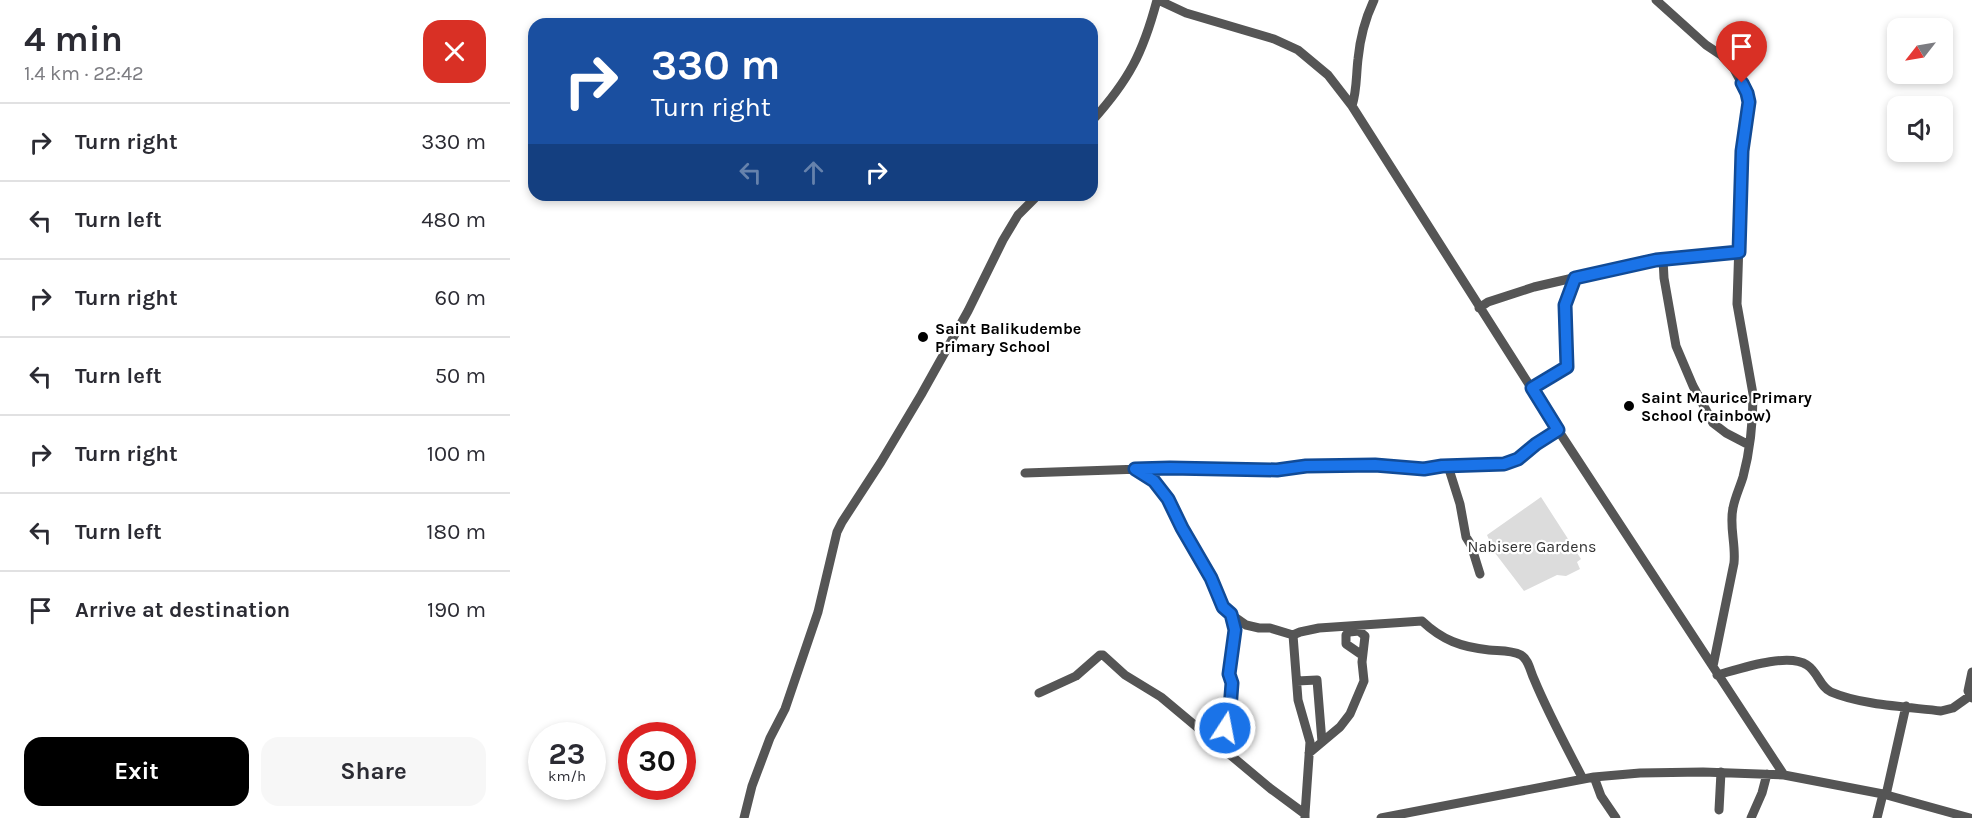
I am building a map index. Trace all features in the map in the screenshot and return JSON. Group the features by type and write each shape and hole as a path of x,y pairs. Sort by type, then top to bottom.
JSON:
{"street":[{"path":"1098,114 1133,68 1157,0 1186,13 1274,39 1298,50 1328,75 1352,106 1479,308 1784,775"},
{"path":"1352,106 1357,89 1362,31 1374,0"},
{"path":"1656,0 1698,38 1721,55 1734,69 1747,93 1749,102 1742,151 1738,313 1753,394 1749,445 1743,477 1731,518 1735,549 1734,563 1715,671"},
{"path":"744,818 756,776 770,738 788,700 818,612 837,532 921,395 1018,215 1032,201"},
{"path":"1479,308 1488,302 1534,287 1663,259 1739,252"},
{"path":"1663,259 1664,278 1676,346 1693,386 1713,423 1749,445"},
{"path":"1532,388 1567,367 1565,305 1575,278"},
{"path":"1025,473 1170,468 1277,470 1306,466 1375,465 1424,469 1504,464 1511,462 1558,430"},
{"path":"1448,466 1460,504 1466,537 1472,545 1480,574"},
{"path":"1135,469 1154,481 1168,499 1211,578 1223,607 1246,625 1270,628 1293,635 1319,628 1422,621 1439,636 1450,641 1520,655 1527,660 1546,708 1583,779"},
{"path":"1223,748 1232,683 1229,674 1235,630 1231,614"},
{"path":"1293,635 1298,700 1309,737 1305,816"},
{"path":"1039,693 1076,676 1100,655 1103,655 1125,675 1161,696 1305,816"},
{"path":"1309,753 1346,720 1363,687 1365,676 1362,655"},
{"path":"1715,671 1794,660 1807,664 1827,690 1832,693 1866,701 1947,710 1971,697 1968,692 1972,672"},
{"path":"1297,681 1317,680 1322,742"},
{"path":"1877,818 1885,795 1906,706"},
{"path":"1381,818 1594,777 1640,773 1721,772 1784,775 1885,795 1970,818"},
{"path":"1719,810 1721,772"},
{"path":"1751,818 1767,774"},
{"path":"1594,777 1601,796 1616,818"}],"green space":[{"name":"Nabisere Gardens","path":"1541,497 1581,559 1577,562 1580,569 1566,576 1557,575 1524,591 1495,553 1487,535"}],"place":[{"name":"Saint Balikudembe Primary School","path":"923,337"},
{"name":"Saint Maurice Primary School (rainbow)","path":"1629,406"}],"route":[{"path":"1225,728 1230,709 1232,683 1229,674 1235,625 1231,614 1223,607 1211,578 1182,528 1172,505 1154,481 1135,469 1282,470 1306,466 1375,465 1424,469 1442,466 1504,464 1518,459 1558,430 1532,388 1567,367 1565,305 1575,278 1656,260 1739,252 1742,151 1749,102 1742,83"}]}
